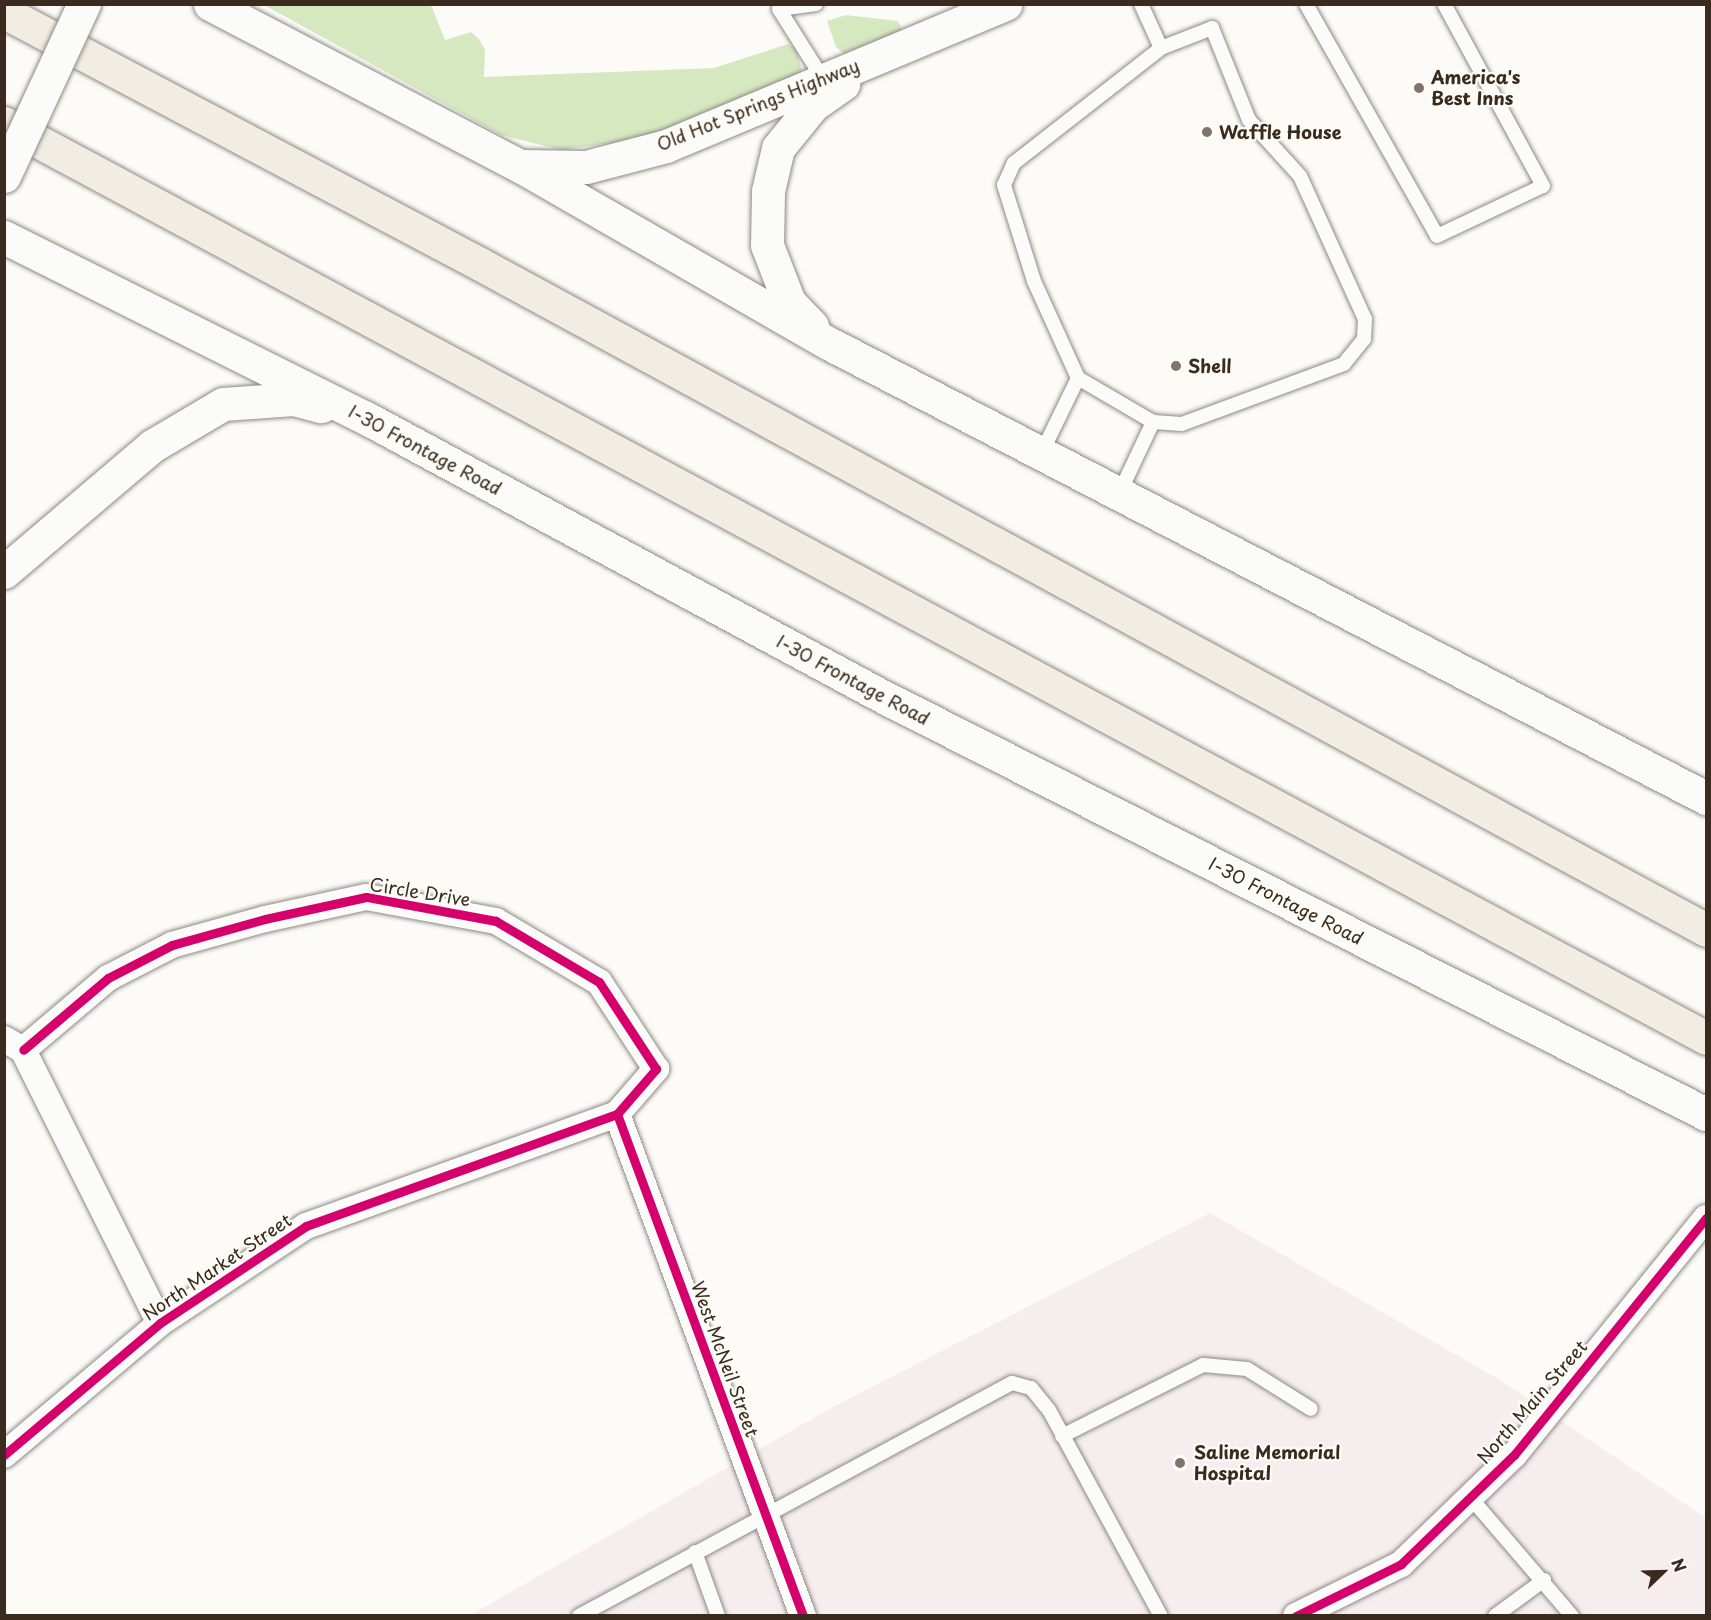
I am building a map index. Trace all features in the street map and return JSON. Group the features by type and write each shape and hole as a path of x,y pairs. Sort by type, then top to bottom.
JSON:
{"highway":[{"path":"4,12 501,275 1707,930"},
{"path":"4,123 1707,1038"}],"main road":[{"path":"4,176 84,4"},
{"path":"210,4 520,166 830,344 1707,798"},
{"name":"Old Hot Springs Highway","path":"520,166 586,167 666,146 1005,4"},
{"name":"Old Hot Springs Highway","path":"830,344 789,302 767,245 768,191 778,148 813,105 889,52"},
{"name":"I-30 Frontage Road","path":"4,237 366,418 876,693 1707,1114"},
{"path":"4,572 152,446 223,404 294,399 366,418"}],"street":[{"name":"Circle Drive","path":"160,1323 14,1044 108,978 172,945 265,919 366,897 496,921 599,982 656,1069 617,1114"},
{"name":"North Market Street","path":"4,1455 160,1323 306,1226 617,1114"},
{"name":"West McNeil Street","path":"617,1114 804,1616"},
{"name":"North Main Street","path":"1296,1616 1401,1564 1514,1455 1707,1218"}],"lane":[{"path":"816,4 779,9 823,80"},
{"path":"1141,4 1161,48"},
{"path":"1306,4 1437,236 1543,186 1444,4"},
{"path":"1212,28 1249,120 1300,176 1365,319 1364,339 1344,364 1182,424 1153,422 1078,378 1034,281 1004,185 1014,163 1161,48 1212,28"},
{"path":"1041,454 1078,378"},
{"path":"1119,494 1153,422"},
{"path":"1062,1436 1203,1365 1247,1369 1311,1409"},
{"path":"579,1616 1012,1383 1031,1389 1062,1436 1161,1616"},
{"path":"1470,1497 1544,1580 1572,1616"},
{"path":"695,1552 718,1616"},
{"path":"1495,1616 1544,1580"}],"shaded area":[{"name":"Saline Memorial Hospital","path":"1210,1213 1500,1380 1706,1518 1706,1615 469,1616 831,1408"}],"green space":[{"path":"264,5 431,5 445,40 471,32 479,39 485,50 484,77 714,68 788,44 796,49 802,70 795,87 677,134 561,150 501,135"},
{"path":"846,15 898,21 902,29 900,38 850,59 836,47 827,21"}],"cycle path":[{"path":"4,1455 160,1323 306,1226 617,1114 656,1069 599,982 496,921 366,897 265,919 172,945 108,978 23,1050"},
{"path":"617,1114 803,1616"},
{"path":"1296,1616 1401,1564 1514,1455 1706,1218"}],"place":[{"name":"America's Best Inns","path":"1419,88"},
{"name":"Waffle House","path":"1207,132"},
{"name":"Shell","path":"1176,366"},
{"name":"Saline Memorial Hospital","path":"1180,1463"}]}
